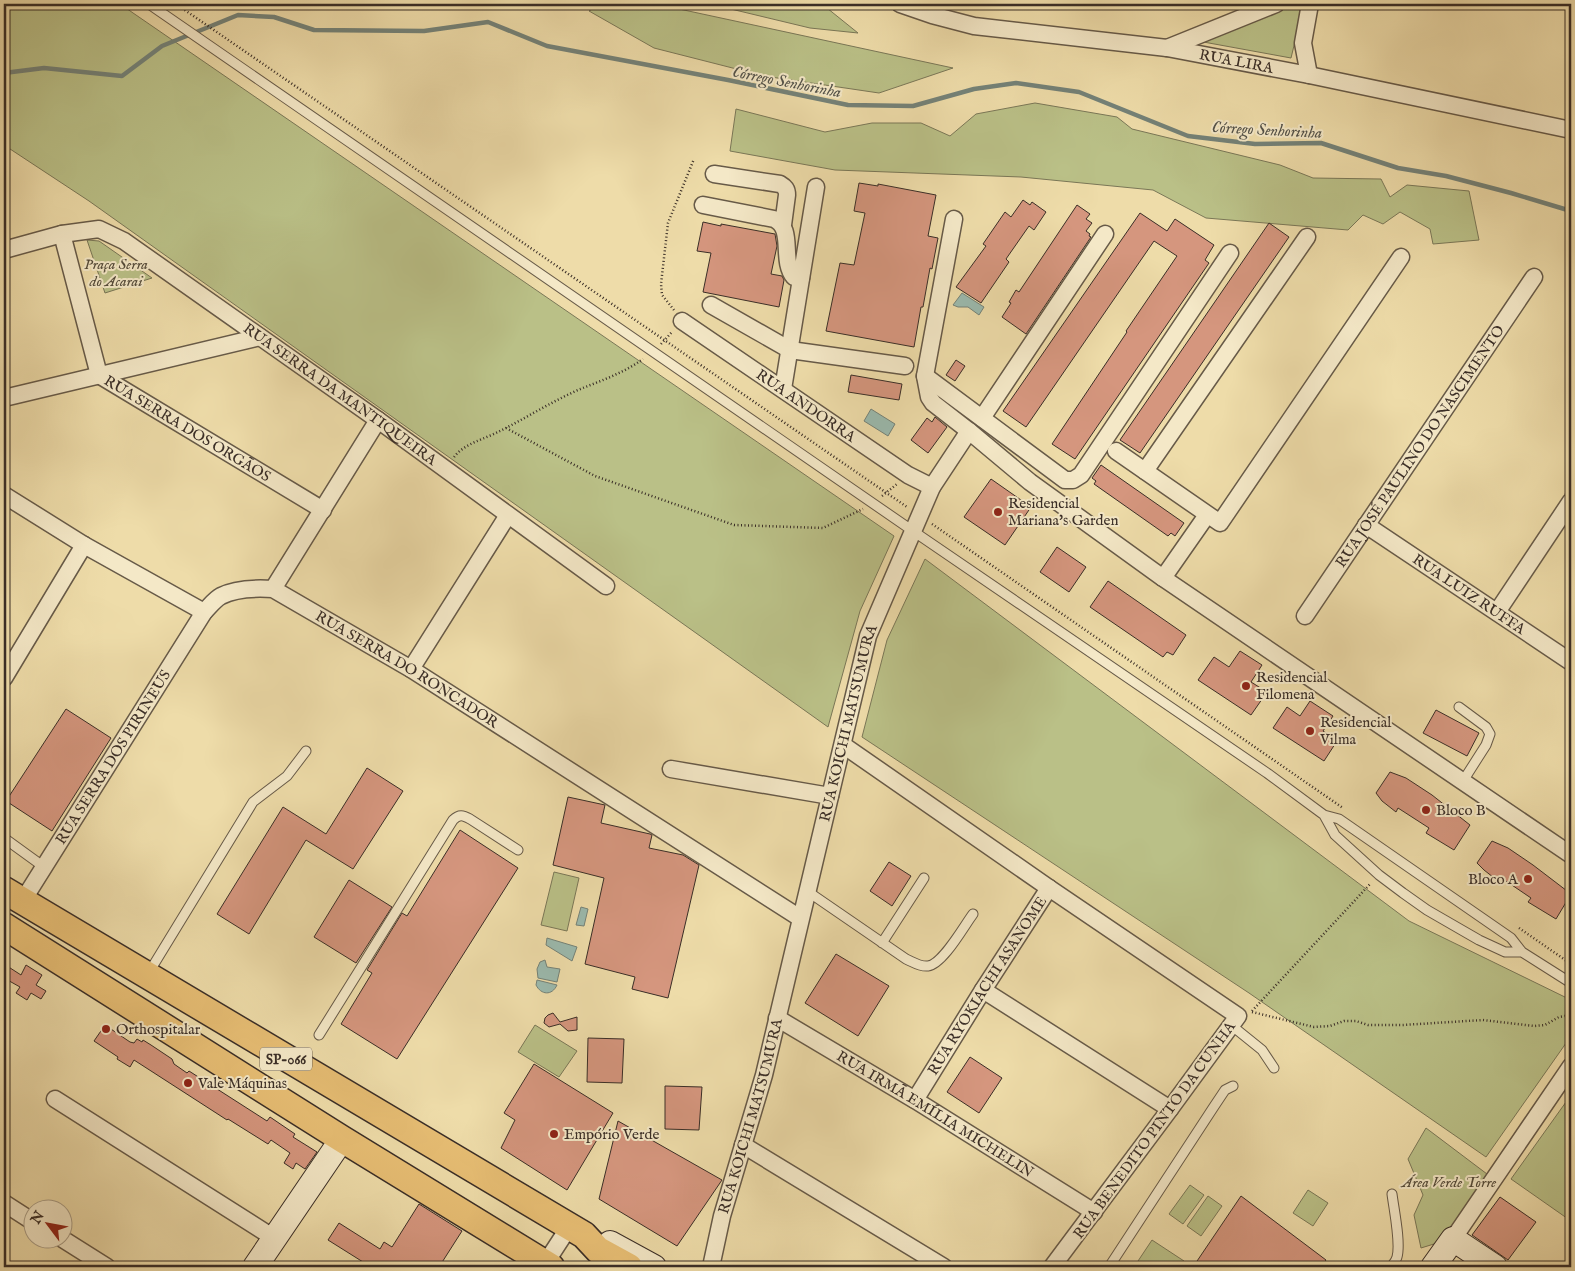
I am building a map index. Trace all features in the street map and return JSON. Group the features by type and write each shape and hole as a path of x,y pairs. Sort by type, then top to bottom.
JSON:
{"main road":[{"name":"SP-066","path":"13,896 576,1231 598,1250 629,1267"},
{"name":"SP-066","path":"4,926 546,1266"}],"street":[{"name":"RUA LIRA","path":"900,4 974,26 1167,48 1309,75 1571,130"},
{"path":"1167,48 1276,4"},
{"path":"1309,75 1303,42 1310,4"},
{"path":"714,174 784,186 787,190 787,195 783,225 789,268 794,277 801,278"},
{"path":"783,389 816,187"},
{"path":"703,205 774,219 780,221 783,225"},
{"path":"954,219 925,376 929,397 933,403 1030,482 1163,578 1571,855"},
{"name":"RUA SERRA DA MANTIQUEIRA","path":"4,250 62,234 99,229 124,241 378,420 606,586"},
{"name":"RUA SERRA DOS ORGÃOS","path":"62,234 99,375 323,510"},
{"path":"982,418 1105,234"},
{"path":"1145,471 1307,237"},
{"path":"925,376 1065,480 1072,480 1081,475 1230,253"},
{"path":"1116,451 1220,523 1401,257"},
{"name":"RUA JOSÉ PAULINO DO NASCIMENTO","path":"1305,616 1534,276"},
{"path":"710,305 790,350 905,366"},
{"name":"RUA ANDORRA","path":"682,321 908,475 932,487"},
{"path":"4,398 260,337"},
{"path":"4,495 84,545 204,612 220,596 241,590 273,589 378,420"},
{"name":"RUA KOICHI MATSUMURA","path":"711,1267 722,1216 764,1075 868,636 932,487 969,431"},
{"path":"1497,612 1571,501"},
{"path":"1163,578 1207,514"},
{"path":"411,669 508,515"},
{"name":"RUA LUIZ RUFFA","path":"1366,525 1571,662"},
{"path":"4,678 84,545"},
{"name":"RUA SERRA DO RONCADOR","path":"273,589 411,669 800,918"},
{"name":"RUA SERRA DOS PIRINEUS","path":"13,896 44,867 204,612"},
{"path":"842,745 1049,888"},
{"path":"671,769 830,796"},
{"name":"RUA RYOKIACHI ASANOME","path":"915,1100 1049,888 1240,1017"},
{"path":"984,990 1170,1109"},
{"name":"RUA BENEDITO PINTO DA CUNHA","path":"1052,1267 1240,1017"},
{"name":"RUA IRMÃ EMÍLIA MICHELIN","path":"777,1018 915,1100 1094,1212"},
{"path":"1433,1267 1571,1066"},
{"path":"55,1099 274,1238"},
{"path":"254,1267 342,1139"},
{"path":"743,1145 944,1267"},
{"path":"4,1203 22,1215"},
{"path":"546,1266 576,1231 604,1240 654,1267"},
{"path":"1453,1239 1494,1267"},
{"path":"72,1245 107,1267"}],"lane":[{"path":"149,4 1267,773 1324,815 1339,819 1511,938 1522,952 1571,983"},
{"path":"1459,707 1482,724 1490,734 1486,745 1463,780"},
{"path":"147,976 253,802 287,776 306,752"},
{"path":"319,1035 453,820 463,815 518,850"},
{"path":"1324,815 1335,835 1379,875 1427,910 1470,935 1505,952 1522,952"},
{"path":"4,838 44,867"},
{"path":"882,943 924,878"},
{"path":"807,891 919,966 928,966 937,962 973,914"},
{"path":"1240,1017 1274,1068"},
{"path":"1109,1267 1225,1090 1233,1086"},
{"path":"1391,1267 1397,1258 1398,1249 1392,1194"}],"path":[{"path":"176,4 254,58"},
{"path":"445,468 457,453 473,443 578,390 638,363 654,352 682,321 662,295 661,284 668,223 694,159"},
{"path":"506,428 595,476 734,525 823,528 873,503 908,475"},
{"path":"1240,1017 1379,875"},
{"path":"1240,1017 1314,1027 1356,1021 1368,1025 1394,1025 1483,1020 1534,1026 1545,1025 1559,1017 1571,1015"}],"green space":[{"path":"4,4 120,4 894,536 860,611 828,727 89,201 4,145"},
{"path":"601,4 656,4 953,68 879,93 764,76 654,48 589,11"},
{"path":"710,4 822,4 858,33 810,28"},
{"path":"1293,4 1304,4 1291,58 1198,41"},
{"path":"1035,103 1117,117 1132,129 1280,165 1313,178 1381,179 1390,197 1407,185 1469,191 1479,240 1433,244 1430,229 1400,212 1383,224 1363,215 1348,230 1206,218 1153,190 1021,177 835,170 730,151 736,109 825,132 872,123 921,123 950,136 976,114"},
{"name":"Praça Serra do Acarai","path":"87,240 99,241 152,278 105,293"},
{"path":"925,559 1409,921 1571,1000 1571,1036 1486,1157 1249,993 862,737 887,640"},
{"path":"554,872 579,878 567,931 541,925"},
{"path":"535,1025 577,1051 559,1077 518,1052"},
{"path":"1571,1095 1571,1221 1511,1179"},
{"name":"Área Verde Torre","path":"1426,1128 1487,1174 1450,1239 1421,1248 1414,1215 1423,1195 1408,1159"},
{"path":"1190,1185 1204,1195 1183,1224 1169,1214"},
{"path":"1308,1190 1328,1203 1313,1226 1293,1213"},
{"path":"1208,1196 1222,1206 1201,1236 1187,1226"},
{"path":"1152,1240 1184,1261 1180,1267 1134,1267"}],"shaded area":[{"path":"962,293 984,307 979,315 968,307 953,305"},
{"path":"871,409 895,424 888,436 864,421"},
{"path":"581,907 588,909 584,926 576,925"},
{"path":"547,938 577,947 572,961 546,945"},
{"path":"545,960 547,967 560,969 557,982 538,978 537,969 540,962"},
{"path":"537,980 557,985 555,989 546,993 538,988 536,985"}],"building":[{"path":"859,183 878,186 878,184 936,195 928,236 938,238 923,307 921,307 914,347 826,331 840,263 854,265 865,213 854,211"},
{"path":"1023,200 1030,205 1032,202 1046,212 1034,230 1029,226 1006,259 1009,262 981,303 956,287 986,246 983,244 1005,212 1011,217"},
{"path":"1077,205 1090,214 1086,219 1092,223 1086,231 1091,237 1026,334 1002,317 1011,303 1009,302 1016,290 1019,292"},
{"path":"1140,213 1167,231 1175,219 1214,245 1205,260 1209,263 1075,459 1052,444 1177,256 1154,241 1026,427 1003,411"},
{"path":"703,222 775,234 777,246 771,274 782,276 784,280 779,307 703,292 711,253 697,251"},
{"path":"1269,223 1289,237 1140,453 1120,440"},
{"path":"956,360 965,366 955,381 946,375"},
{"path":"851,375 902,384 899,400 848,392"},
{"path":"935,417 947,427 928,453 911,440 927,418 932,422"},
{"path":"1101,465 1184,523 1175,536 1171,533 1168,536 1094,484 1096,481 1092,478"},
{"name":"Residencial Mariana's Garden","path":"991,479 1031,507 1005,545 964,517"},
{"path":"1057,547 1086,567 1069,592 1040,572"},
{"path":"1108,581 1186,635 1173,655 1167,652 1163,657 1090,607"},
{"name":"Residencial Filomena","path":"1240,651 1262,665 1251,682 1267,692 1251,715 1198,680 1214,657 1229,667"},
{"name":"Residencial Vilma","path":"1310,701 1333,716 1323,731 1337,741 1324,761 1273,728 1287,707 1300,716"},
{"path":"66,709 111,738 52,831 6,801"},
{"path":"1436,710 1479,733 1467,756 1423,733"},
{"path":"367,768 403,791 353,869 306,840 249,934 217,914 283,807 326,834"},
{"name":"Bloco B","path":"1390,772 1406,778 1432,795 1470,825 1454,850 1426,833 1429,828 1398,808 1396,812 1382,801 1376,793"},
{"path":"568,797 605,805 601,823 650,834 652,835 649,848 683,855 699,865 668,998 632,989 635,977 585,964 604,878 553,865"},
{"path":"460,830 518,868 397,1059 341,1024 372,973 367,970 402,913 407,916"},
{"name":"Bloco A","path":"1492,841 1508,848 1571,894 1556,919 1528,902 1531,898 1500,877 1498,881 1477,863"},
{"path":"889,862 911,876 892,906 870,891"},
{"path":"349,880 392,907 356,963 314,937"},
{"path":"836,954 889,986 858,1036 805,1003"},
{"path":"4,964 21,975 26,965 42,975 36,985 46,991 41,999 31,993 27,1000 16,993 20,987 4,978"},
{"path":"553,1013 560,1022 577,1017 577,1030 568,1031 560,1024 549,1027 544,1023 545,1018"},
{"path":"105,1025 130,1042 134,1043 137,1039 142,1042 143,1040 172,1059 174,1064 187,1073 189,1071 267,1121 270,1117 295,1134 293,1137 317,1152 305,1169 296,1163 293,1169 284,1163 290,1153 271,1140 268,1144 134,1060 130,1067 117,1059 118,1057 94,1041"},
{"path":"588,1038 624,1039 622,1083 587,1082"},
{"path":"970,1057 1002,1078 979,1113 947,1092"},
{"name":"Empório Verde","path":"534,1064 613,1113 567,1190 501,1148 515,1120 504,1113"},
{"path":"665,1086 702,1087 699,1130 665,1129"},
{"path":"618,1121 722,1180 677,1246 599,1199"},
{"path":"1241,1196 1326,1260 1321,1267 1193,1267"},
{"path":"1500,1197 1536,1222 1508,1260 1472,1235"},
{"path":"419,1204 462,1231 439,1267 371,1267 328,1240 339,1223 380,1249 384,1242 392,1247"}],"waterway":[{"name":"Córrego Senhorinha","path":"4,73 44,68 122,76 162,46 238,15 274,17 314,30 424,31 488,22 547,46 848,105 913,106 974,89 1016,83 1079,92 1188,136 1255,144 1321,143 1398,168 1446,176 1571,211"}],"place":[{"name":"Residencial Mariana's Garden","path":"998,512"},
{"name":"Residencial Filomena","path":"1246,686"},
{"name":"Residencial Vilma","path":"1310,731"},
{"name":"Bloco B","path":"1426,810"},
{"name":"Bloco A","path":"1528,879"},
{"name":"Orthospitalar","path":"106,1029"},
{"name":"Vale Máquinas","path":"188,1083"},
{"name":"Empório Verde","path":"554,1134"}]}
